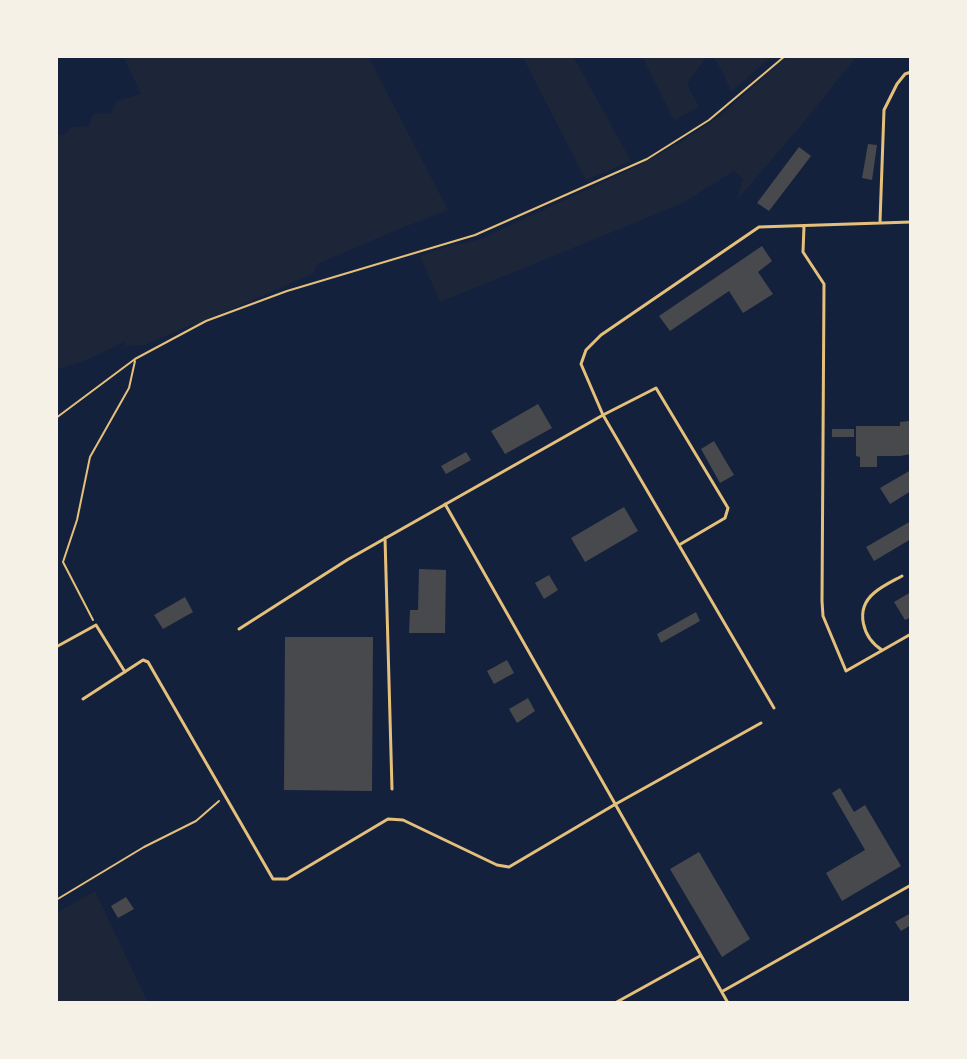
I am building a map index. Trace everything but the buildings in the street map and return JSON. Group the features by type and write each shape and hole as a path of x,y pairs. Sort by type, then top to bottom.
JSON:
{"lane":[{"path":"880,223 884,110 897,84 911,72"},
{"path":"774,708 603,415 581,364 586,350 601,335 759,227 911,222"},
{"path":"804,226 803,252 824,284 823,616 846,671 911,634"},
{"path":"239,629 385,538 656,388 728,508 725,518 679,545"},
{"path":"445,504 728,1003"},
{"path":"385,538 392,789"},
{"path":"883,650 865,632 865,607 873,593 902,576"},
{"path":"56,647 96,625 125,672"},
{"path":"83,699 143,660 148,662 273,879 287,879 388,819 403,820 497,865 509,867 761,723"},
{"path":"721,992 911,885"},
{"path":"615,1003 700,956"}],"path":[{"path":"56,418 135,359 206,321 287,291 475,235 647,159 709,120 785,56"},
{"path":"96,625 63,562 77,520 90,457 129,388 135,359"},
{"path":"56,900 144,847 196,821 225,795"}],"shaded area":[{"path":"123,56 368,56 448,210 317,264 314,273 201,323 145,345 126,346 124,342 56,370 56,137 58,134 64,135 72,127 89,126 95,113 111,114 117,101 141,94"},
{"path":"522,56 573,56 631,161 586,180"},
{"path":"642,56 707,56 687,84 699,107 674,120"},
{"path":"712,56 772,56 731,92"},
{"path":"788,56 857,56 737,200 743,179 734,171 681,204 440,302 420,256 478,240 640,165 719,117"},
{"path":"95,891 148,1003 56,1003 56,913"}]}
